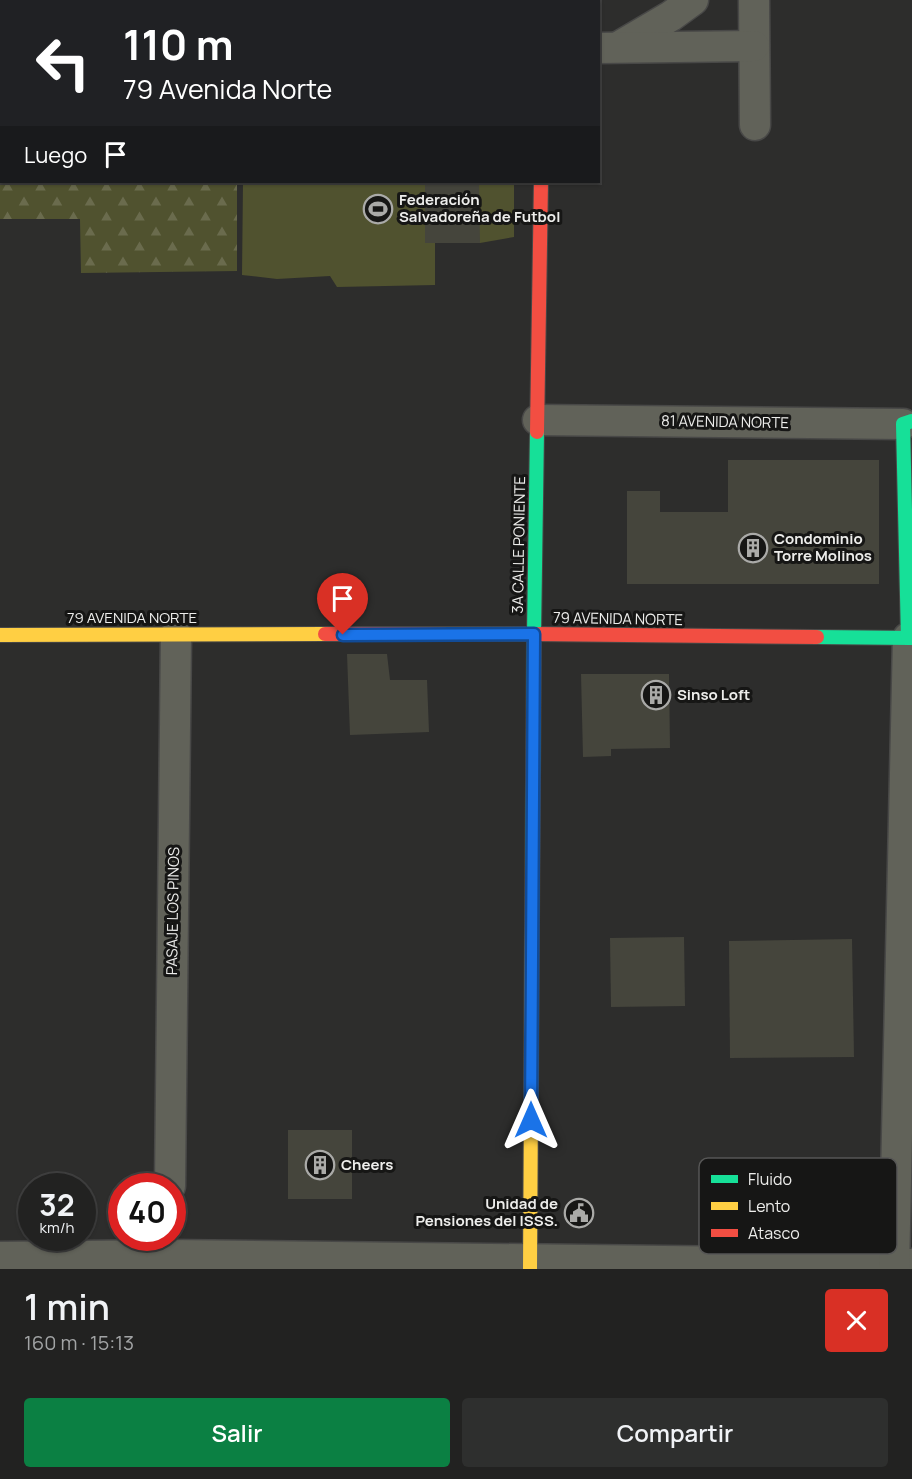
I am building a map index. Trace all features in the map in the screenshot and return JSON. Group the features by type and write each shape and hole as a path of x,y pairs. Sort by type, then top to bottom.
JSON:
{"street":[{"path":"608,48 671,16 693,0"},
{"path":"754,0 755,125"},
{"path":"608,48 754,46"},
{"name":"3A CALLE PONIENTE","path":"531,1264 534,634 541,183"},
{"name":"81 AVENIDA NORTE","path":"538,420 908,423"},
{"path":"0,1257 169,1254 531,1264 900,1266 910,638 908,423"},
{"name":"79 AVENIDA NORTE","path":"0,635 534,634 910,638"},
{"name":"PASAJE LOS PINOS","path":"170,1173 176,635"}],"green space":[{"path":"0,183 237,183 237,271 81,273 80,219 0,219"},
{"name":"Federación Salvadoreña de Futbol","path":"243,183 514,183 514,237 480,243 435,241 435,285 337,287 330,276 277,279 242,275"}],"building":[{"path":"425,183 479,183 480,243 425,243"},
{"name":"Condominio Torre Molinos","path":"728,460 879,460 879,584 627,584 627,491 660,491 660,512 728,512"},
{"path":"347,654 387,654 390,680 427,680 429,732 350,735"},
{"path":"581,674 669,674 670,748 611,749 611,756 583,757"},
{"path":"684,937 685,1006 611,1007 610,938"},
{"path":"852,939 854,1057 730,1058 729,941"},
{"name":"Cheers","path":"288,1130 352,1130 352,1199 288,1199"}],"traffic: fast":[{"path":"908,638 903,424 912,421"},
{"path":"532,925 537,432"},
{"path":"817,637 912,638"}],"traffic: slow":[{"path":"0,635 325,634"},
{"path":"530,1269 532,925"}],"traffic: jam":[{"path":"537,432 541,183"},
{"path":"325,634 817,637"}],"place":[{"name":"Federación Salvadoreña de Futbol","path":"378,209"},
{"name":"Condominio Torre Molinos","path":"753,548"},
{"name":"Sinso Loft","path":"656,695"},
{"name":"Cheers","path":"320,1165"},
{"name":"Unidad de Pensiones del ISSS.","path":"579,1213"}],"route":[{"path":"343,635 534,634 531,1120"}]}
